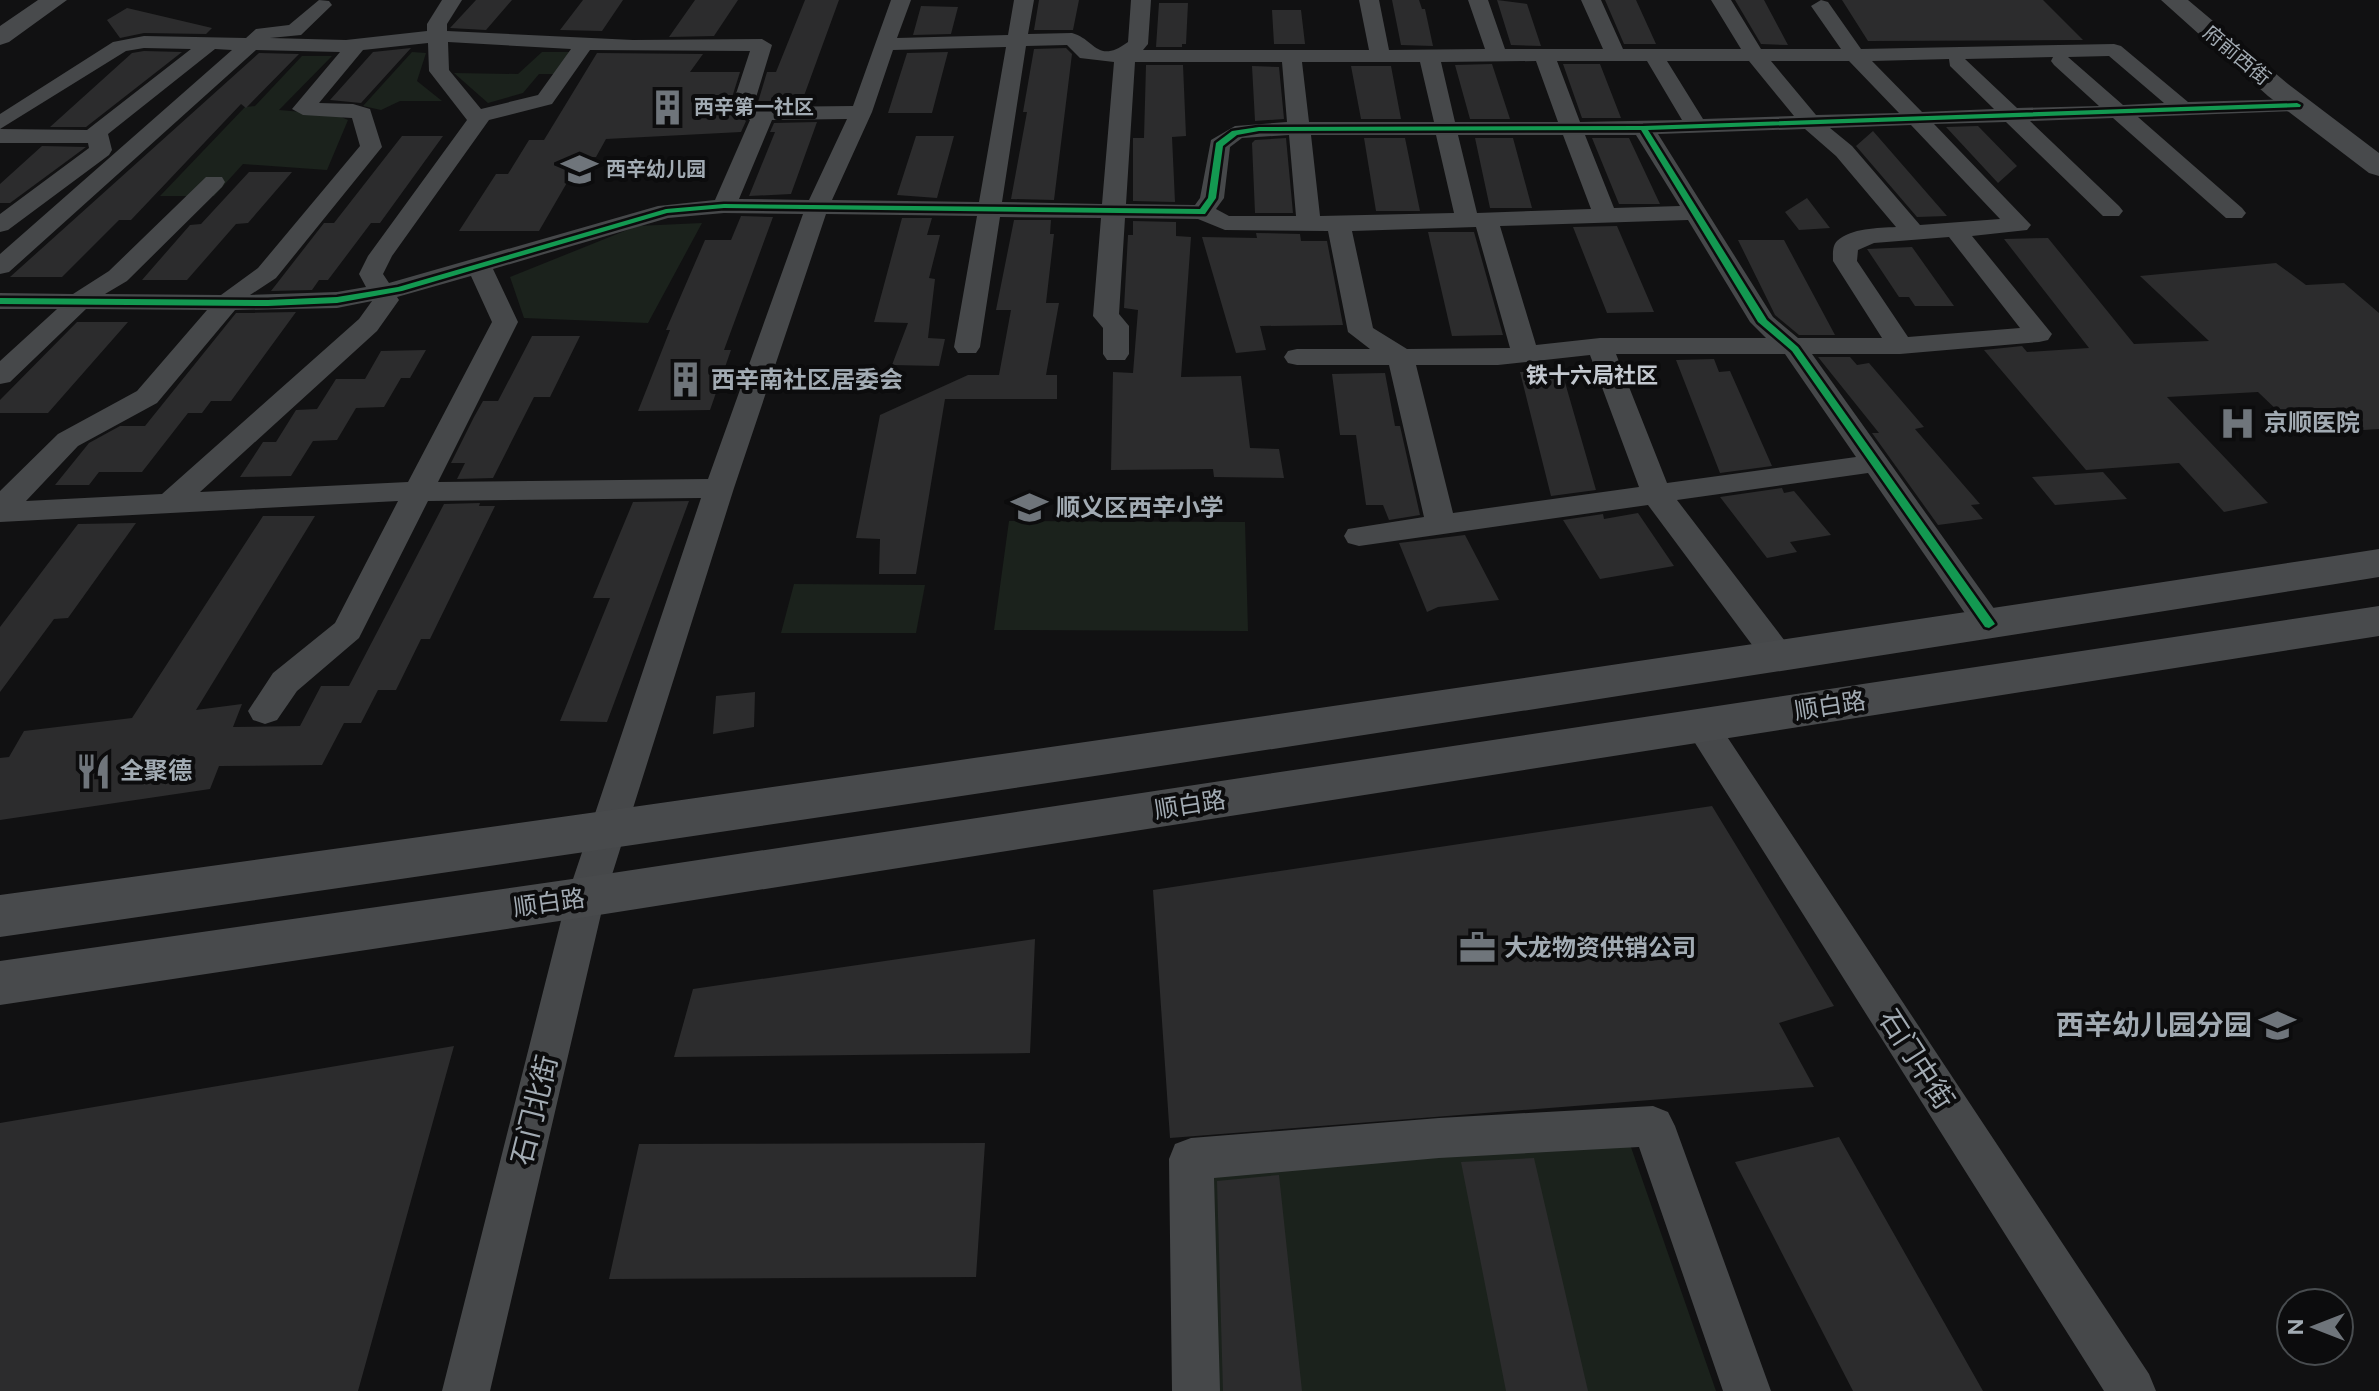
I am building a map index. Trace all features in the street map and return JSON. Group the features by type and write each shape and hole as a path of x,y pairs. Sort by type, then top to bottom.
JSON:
{"main road":[{"path":"0,9 13,0"},
{"path":"0,28 36,0"},
{"path":"0,37 55,0"},
{"name":"府前西街","path":"2173,0 2297,105 2379,167"},
{"name":"府前西街","path":"2197,0 2281,71 2379,146"},
{"path":"0,916 607,831 1779,657 2374,560"},
{"name":"顺白路","path":"0,983 586,897 2379,621"}],"street":[{"path":"171,502 368,325 386,300 371,274 380,256 478,120 439,71 437,24 452,0"},
{"name":"石门北街","path":"466,1391 586,897 719,488 817,207 861,112 901,0"},
{"path":"967,347 1024,0"},
{"path":"1116,354 1116,326 1106,316 1125,56 1138,44 1141,0"},
{"path":"1369,0 1380,55"},
{"path":"1478,0 1497,55"},
{"path":"1591,0 1616,55"},
{"path":"1721,0 1755,55 1809,121 1844,151 1914,233"},
{"path":"0,267 263,33 294,31 322,5"},
{"path":"1821,6 1855,55 2019,225 1870,236 1846,246 1845,261 1900,346"},
{"path":"0,123 120,46 144,42 357,45 438,36 584,44 762,45 743,106 762,118 724,206"},
{"path":"885,44 1072,39 1087,54 1125,56 1855,55 2114,50 2181,107"},
{"path":"100,143 97,132 211,43"},
{"path":"476,117 545,100 584,44"},
{"path":"0,505 15,495 68,440 147,397 236,293 267,273 371,147 362,114 353,110 303,109 357,45"},
{"path":"1291,55 1309,223"},
{"path":"1429,55 1446,129 1525,354"},
{"path":"1544,55 1605,216"},
{"path":"1654,56 1696,126"},
{"path":"2061,61 2234,213"},
{"path":"1957,62 2111,211"},
{"path":"1202,212 1212,198 1219,145 1235,133 1259,129 1643,128 2297,105"},
{"path":"757,114 861,112"},
{"path":"1643,128 1763,322 1795,349 1989,624"},
{"path":"0,136 100,143 127,154"},
{"path":"0,225 100,143"},
{"path":"0,376 80,302 118,276 214,182"},
{"path":"0,301 228,303 337,300 382,292 666,211 724,206 1202,212 1225,223 1339,224 1696,213"},
{"path":"1339,224 1361,332 1401,357 1441,524"},
{"path":"1297,357 1525,354 1600,346 1795,349 1900,346 2039,334 1956,231"},
{"path":"265,711 285,682 347,630 505,322 479,265"},
{"path":"1600,346 1656,494 1779,657"},
{"path":"1359,536 1875,463"},
{"path":"0,512 418,491 719,488"},
{"name":"石门中街","path":"1702,726 2132,1391"},
{"path":"1196,1391 1191,1159 1439,1138 1653,1126 1747,1391"}],"shaded area":[{"path":"412,52 426,53 417,81 442,101 400,101 381,110 363,106"},
{"path":"542,52 572,52 559,74 539,74 523,93 488,103 454,73 518,74"},
{"path":"302,56 332,56 279,110 337,115 348,120 327,170 243,164 214,196 160,196 245,107 255,106"},
{"path":"702,223 648,323 524,318 510,277 637,226"},
{"path":"1009,521 1245,522 1248,631 994,630"},
{"path":"794,584 925,585 916,633 781,633"},
{"path":"1625,1130 1716,1391 1191,1391 1183,1166"}],"building":[{"path":"476,0 512,0 486,30 450,28"},
{"path":"583,0 623,0 602,31 560,30"},
{"path":"695,0 738,0 714,36 669,37"},
{"path":"805,0 839,0 801,104 761,104 758,102 767,72 776,72"},
{"path":"1039,0 1079,0 1073,30 1034,30"},
{"path":"1392,0 1419,0 1422,9 1425,9 1433,46 1401,45"},
{"path":"1497,0 1527,4 1541,46 1511,45"},
{"path":"1605,0 1636,0 1656,44 1624,44"},
{"path":"1735,0 1764,0 1788,45 1761,44"},
{"path":"1842,0 2043,0 2083,40 1868,41"},
{"path":"1159,3 1188,3 1186,44 1182,47 1156,47"},
{"path":"921,6 958,7 951,34 913,35"},
{"path":"127,8 212,28 206,34 144,33 120,38 107,20"},
{"path":"1272,10 1301,10 1305,44 1274,44"},
{"path":"411,48 361,103 330,100 373,52"},
{"path":"1066,48 1072,54 1054,200 1011,199 1027,112 1023,112 1034,49"},
{"path":"182,52 86,127 50,127 132,53"},
{"path":"948,52 932,113 888,113 907,53"},
{"path":"259,53 299,54 246,108 241,104 131,220 119,220 62,277 10,277"},
{"path":"597,53 703,54 690,72 740,72 729,107 746,121 741,132 606,139 596,157 588,157 578,174 572,174 539,231 459,231 496,174 508,174 529,140 544,140"},
{"path":"1492,64 1510,119 1470,119 1455,65"},
{"path":"1563,64 1600,64 1621,118 1582,118"},
{"path":"1146,65 1183,65 1186,136 1172,137 1175,202 1133,201 1133,138 1144,138"},
{"path":"1252,66 1279,67 1284,119 1255,121"},
{"path":"1351,66 1391,66 1401,119 1361,119"},
{"path":"817,122 791,194 749,196 775,132 770,132 774,123"},
{"path":"1978,126 2017,166 1998,183 1946,127"},
{"path":"1873,131 1947,216 1917,217 1856,146"},
{"path":"402,136 443,136 380,223 371,223 328,280 319,280 312,290 271,291 324,223 334,223"},
{"path":"916,136 954,136 937,198 897,195"},
{"path":"1286,138 1293,213 1255,213 1252,143 1255,140"},
{"path":"1364,138 1405,138 1420,211 1376,211"},
{"path":"1475,138 1513,138 1532,208 1490,208"},
{"path":"1592,138 1629,138 1660,204 1619,204"},
{"path":"42,146 86,147 10,203 0,203 0,184"},
{"path":"249,172 292,172 248,223 236,224 187,280 142,280 190,225 201,224"},
{"path":"1807,198 1830,228 1799,230 1785,212"},
{"path":"741,216 773,217 724,350 731,350 710,410 638,411 670,330 666,330 705,240 731,240"},
{"path":"902,218 932,218 927,235 940,235 929,278 935,279 928,338 945,339 939,366 892,365 908,323 874,322"},
{"path":"1014,220 1051,220 1050,234 1054,234 1046,303 1059,303 1046,375 1057,375 1057,399 945,399 916,574 879,574 880,539 856,538 880,415 968,375 999,375 1011,310 996,310"},
{"path":"1133,221 1176,222 1176,236 1191,237 1181,377 1241,376 1250,448 1279,449 1284,478 1214,477 1213,469 1111,470 1113,372 1133,373 1138,310 1124,308 1128,235 1133,235"},
{"path":"1617,226 1654,312 1607,313 1573,227"},
{"path":"1428,232 1474,232 1503,335 1452,336"},
{"path":"1256,233 1300,234 1301,241 1327,241 1343,325 1260,326 1266,350 1236,353 1202,237 1257,238"},
{"path":"2048,238 2134,344 2209,341 2140,276 2276,263 2306,285 2344,283 2379,313 2379,429 2302,434 2258,392 2167,397 2268,503 2224,512 2179,463 2086,470 1984,350 2022,346 2027,352 2089,348 2004,239"},
{"path":"1738,240 1784,240 1835,335 1799,335 1775,315"},
{"path":"1912,247 1954,306 1915,306 1909,297 1899,297 1867,249"},
{"path":"296,312 231,401 211,401 202,413 188,413 142,472 99,472 89,485 55,485 89,443 120,426 145,426 236,313"},
{"path":"77,322 128,322 48,413 0,413 0,400"},
{"path":"532,336 580,336 550,397 534,397 493,478 457,479 465,463 451,463 474,417 483,401 498,401"},
{"path":"426,350 410,378 401,378 384,407 356,408 337,440 313,441 291,476 240,477 263,442 276,442 296,410 317,409 336,379 365,379 381,351"},
{"path":"1818,357 1850,357 1857,365 1869,363 1924,427 1915,429 1980,504 1971,505 1983,519 1938,525 1872,433 1879,433"},
{"path":"1714,359 1719,372 1730,371 1772,466 1720,473 1676,360"},
{"path":"1520,372 1562,372 1596,490 1551,496"},
{"path":"1385,373 1395,426 1400,426 1420,515 1389,520 1383,505 1366,505 1356,435 1340,435 1332,374"},
{"path":"2103,472 2127,499 2055,505 2032,477"},
{"path":"1782,488 1784,493 1794,491 1831,535 1790,542 1797,552 1767,558 1720,497"},
{"path":"689,501 607,722 560,721 610,598 593,598 633,502"},
{"path":"480,503 479,506 495,506 430,639 421,639 396,690 378,690 361,723 344,723 322,765 219,766 210,789 0,820 0,758 9,757 24,731 132,718 263,516 315,516 196,710 242,704 233,727 300,726 321,686 349,686 444,504"},
{"path":"1638,513 1674,566 1600,579 1563,520 1603,514 1604,519"},
{"path":"136,523 68,618 54,619 0,692 0,627 78,524"},
{"path":"1465,535 1499,600 1438,607 1427,612 1399,543"},
{"path":"755,692 754,727 713,734 716,696"},
{"name":"大龙物资供销公司","path":"1712,806 1834,1006 1779,1023 1814,1087 1170,1138 1153,890"},
{"path":"1035,939 1030,1053 674,1057 693,989"},
{"path":"454,1046 358,1391 0,1391 0,1123"},
{"path":"1839,1137 1983,1391 1853,1391 1735,1162"},
{"path":"985,1143 976,1277 609,1279 639,1144"},
{"path":"1534,1158 1588,1391 1506,1391 1461,1162"},
{"path":"1279,1175 1302,1391 1223,1391 1217,1181"}],"cycle path":[{"path":"1989,624 1795,349 1763,322 1643,128 2297,105"},
{"path":"0,301 268,303 337,300 399,289 666,211 724,206 1202,212 1212,198 1219,145 1235,133 1259,129 1643,128"}],"place":[{"name":"西辛第一社区","path":"668,107"},
{"name":"西辛幼儿园","path":"580,169"},
{"name":"西辛南社区居委会","path":"685,380"},
{"name":"京顺医院","path":"2238,423"},
{"name":"顺义区西辛小学","path":"1030,508"},
{"name":"全聚德","path":"94,771"},
{"name":"大龙物资供销公司","path":"1478,948"},
{"name":"西辛幼儿园分园","path":"2278,1025"}],"district":[{"name":"铁十六局社区","path":"1592,375"}]}
